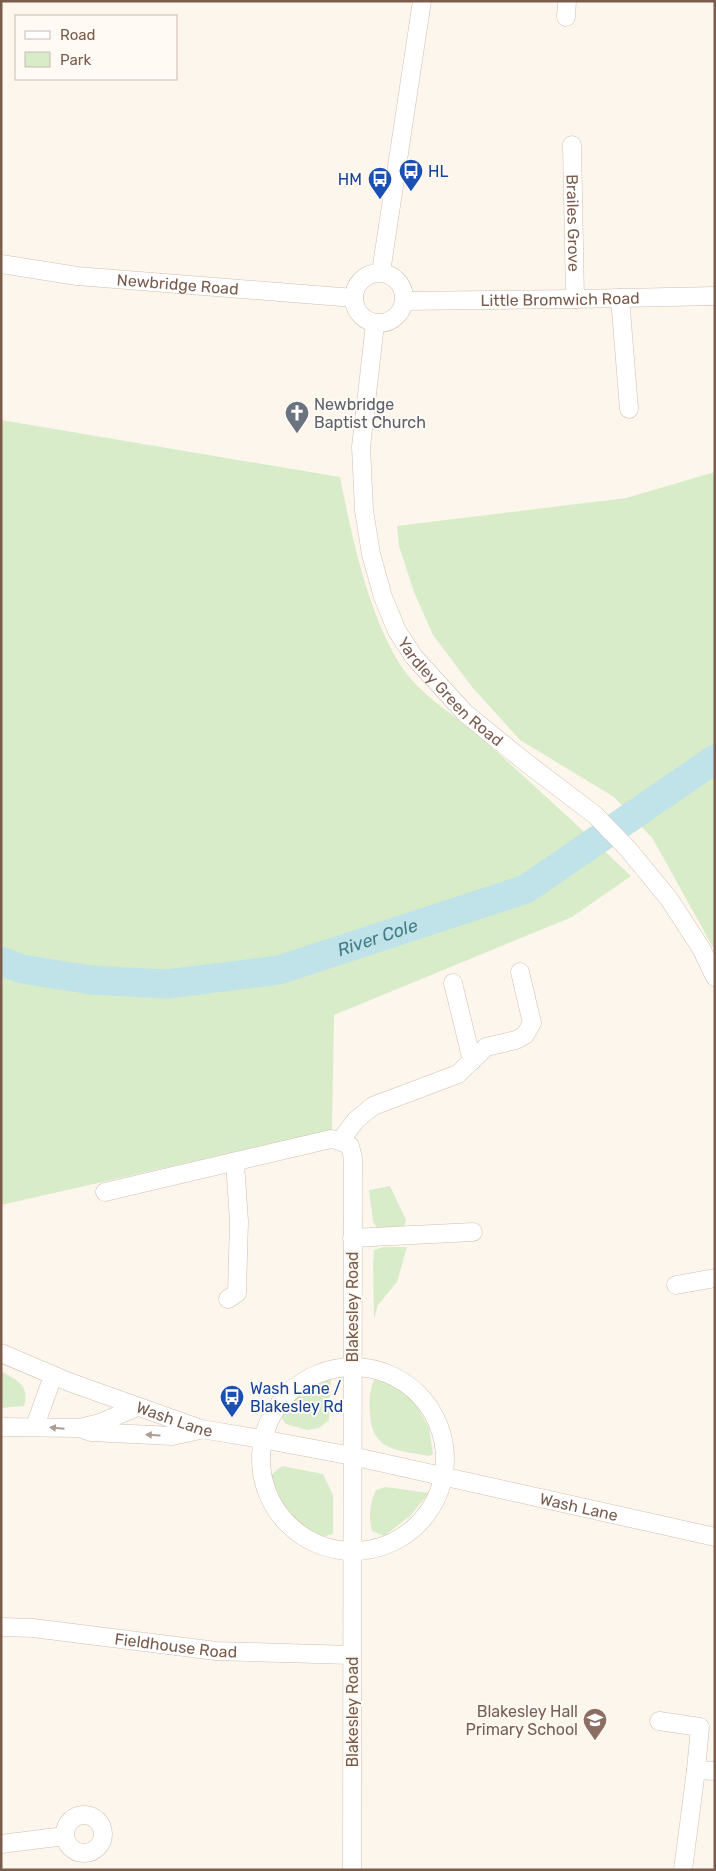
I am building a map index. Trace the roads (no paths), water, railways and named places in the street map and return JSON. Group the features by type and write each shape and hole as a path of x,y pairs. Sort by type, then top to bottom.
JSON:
{"street":[{"path":"381,272 422,1"},
{"name":"Brailes Grove","path":"572,144 575,299"},
{"name":"Newbridge Road","path":"1,264 77,276 354,298"},
{"path":"381,272 390,274 402,285 405,301 399,314 384,324 375,324 366,320 358,312 354,298 354,291 361,280 369,274 381,272"},
{"name":"Little Bromwich Road","path":"405,301 715,296"},
{"path":"620,298 629,409"},
{"name":"Yardley Green Road","path":"375,324 360,447 364,510 371,554 383,597 397,631 414,657 465,713 595,815 628,849 669,899 701,948 715,977"},
{"path":"106,1192 331,1139 340,1140 356,1120 373,1106 458,1074 486,1047 516,1040 525,1035 532,1023 520,972"},
{"path":"453,983 472,1061"},
{"name":"Blakesley Road","path":"340,1140 350,1146 353,1158 352,1870"},
{"path":"228,1299 236,1293 239,1221 235,1162"},
{"path":"352,1238 472,1232"},
{"path":"676,1285 715,1278"},
{"path":"1,1353 53,1376 137,1407"},
{"path":"352,1365 385,1372 401,1380 416,1391 428,1405 443,1439 444,1476 438,1494 429,1510 417,1525 403,1537 386,1545 352,1553 331,1549 314,1543 299,1534 285,1522 274,1508 266,1492 261,1475 262,1439 279,1402 293,1388 310,1376 328,1369 352,1365"},
{"path":"35,1426 53,1376"},
{"name":"Wash Lane","path":"1,1427 79,1428 100,1423 137,1407 201,1430 352,1456 715,1537"},
{"path":"79,1428 90,1432 172,1436 201,1430"},
{"name":"Fieldhouse Road","path":"1,1627 33,1628 216,1651 351,1656"},
{"path":"659,1721 700,1727 683,1870"},
{"path":"696,1770 715,1771"},
{"path":"1,1844 66,1836"}],"waterway":[{"name":"River Cole","path":"1,961 22,969 91,980 167,984 279,970 526,889 715,759"}],"place":[{"name":"HL","path":"411,192"},
{"name":"HM","path":"380,200"},
{"name":"Newbridge Baptist Church","path":"297,434"},
{"name":"Wash Lane / Blakesley Rd","path":"232,1418"},
{"name":"Blakesley Hall Primary School","path":"595,1741"}]}
